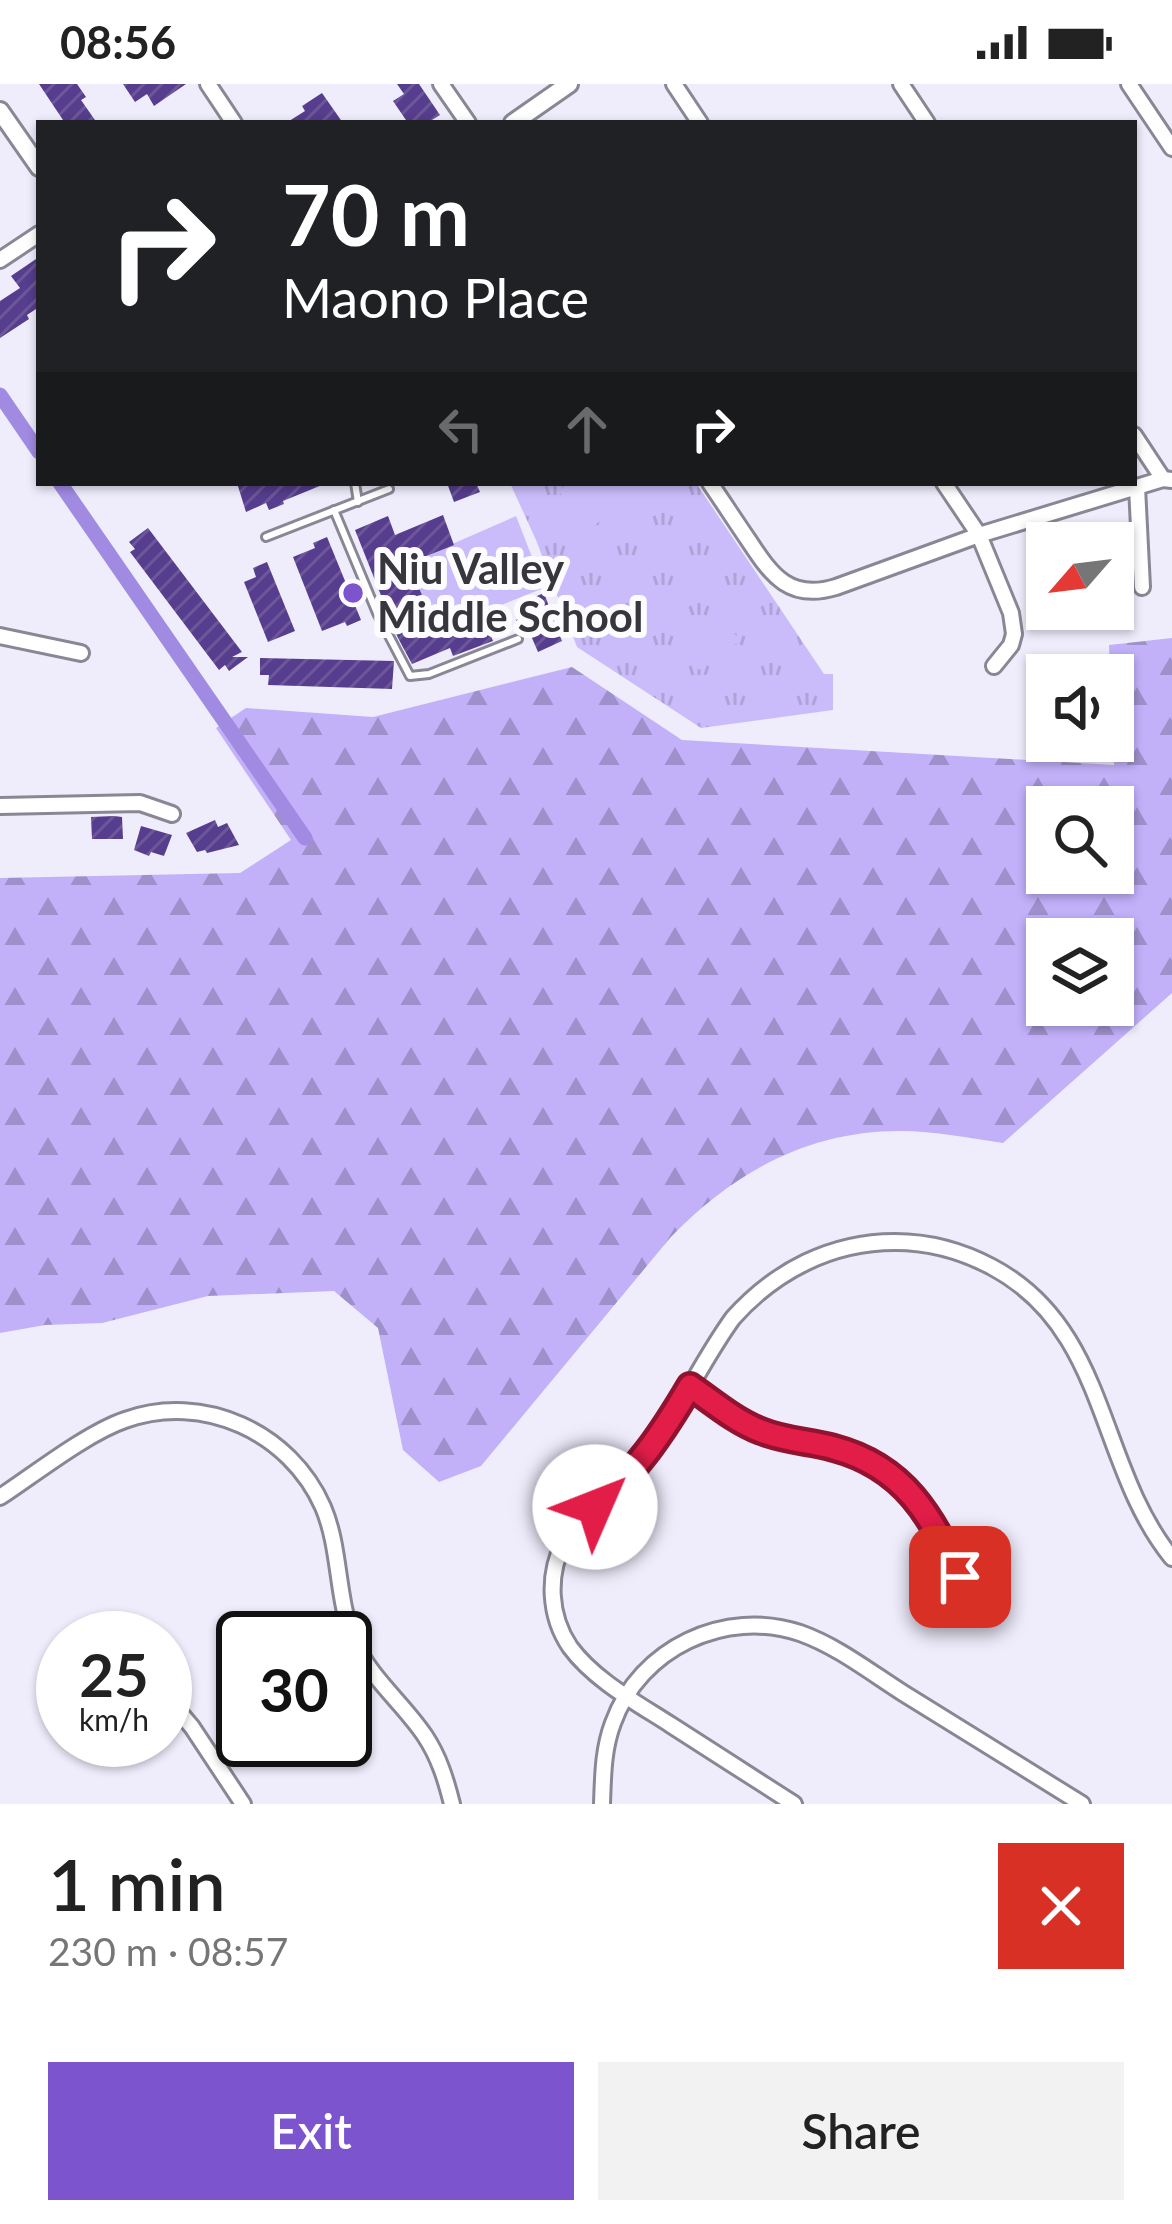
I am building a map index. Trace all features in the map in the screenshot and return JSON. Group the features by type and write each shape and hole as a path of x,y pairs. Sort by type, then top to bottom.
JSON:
{"street":[{"path":"208,84 232,120"},
{"path":"441,84 466,120"},
{"path":"517,120 569,84"},
{"path":"674,84 698,120"},
{"path":"901,84 925,120"},
{"path":"1129,84 1172,148"},
{"path":"0,111 36,163"},
{"path":"0,260 36,236"},
{"path":"712,486 772,574 800,590 816,591 979,535 1168,480 1137,439"},
{"path":"946,486 979,535 1011,613 1011,646 994,666"},
{"path":"1137,487 1142,587"},
{"path":"0,636 81,653"},
{"path":"0,806 140,803 172,814"},
{"path":"794,1804 626,1696 581,1659 564,1636 554,1610 554,1568 570,1532 646,1455 747,1302 798,1265 837,1250 878,1242 920,1244 961,1253 1018,1283 1063,1328 1084,1366 1143,1515 1172,1558"},
{"path":"690,1386 764,1432 841,1449 894,1477 929,1515 970,1600"},
{"path":"0,1497 108,1426 141,1415 193,1411 259,1433 298,1466 317,1495 330,1526 356,1645 426,1738 452,1804"},
{"path":"602,1804 608,1738 626,1696 658,1660 700,1635 733,1627 783,1629 830,1647 1082,1804"},
{"path":"192,1727 243,1804"}],"lane":[{"path":"355,486 358,502"},
{"path":"266,537 389,489"},
{"path":"334,510 377,614 410,676 429,674 518,639"}],"green space":[{"path":"511,486 698,486 824,674 833,674 833,710 701,728 577,647"},
{"path":"565,486 638,486 642,493 586,531 558,490"},
{"path":"516,516 544,588 436,631 409,563"},
{"path":"727,622 740,641 699,670 686,650"},
{"path":"1172,638 1172,993 1003,1143 926,1132 866,1133 774,1160 719,1194 670,1238 481,1466 439,1482 403,1450 378,1328 334,1291 208,1296 102,1323 0,1333 0,878 240,873 291,840 216,728 246,708 373,717 572,667 682,740 1114,765 1134,762 1134,654 1109,654 1109,645"},
{"path":"744,648 758,667 717,696 703,677"}],"building":[{"path":"39,84 77,84 95,120 63,120"},
{"path":"123,84 186,84 154,106 147,94 135,102"},
{"path":"397,84 419,84 440,115 432,120 406,120 393,101 404,94"},
{"path":"322,93 341,120 291,120 305,111 302,106"},
{"path":"36,259 36,309 0,338 0,301 20,288 11,276"},
{"path":"238,486 320,486 269,510 266,503 246,512"},
{"path":"448,486 477,486 480,492 454,502"},
{"path":"443,515 454,545 409,563 436,630 481,611 493,641 453,656 450,648 412,664 355,530 388,516 395,535"},
{"path":"148,528 242,652 232,657 248,657 229,671 225,665 219,670 130,552 135,549 129,542"},
{"path":"327,537 361,620 322,631 293,557"},
{"path":"267,562 295,631 268,642 244,582 256,577 253,568"},
{"path":"544,593 562,641 538,652 529,631 520,632 516,620 523,617 518,604"},
{"path":"260,658 394,661 392,689 268,685 269,675 260,675"},
{"path":"91,817 122,817 123,839 92,839"},
{"path":"215,820 218,827 227,823 239,845 197,852 186,833"},
{"path":"141,826 172,835 164,856 134,850"}],"waterway":[{"path":"0,395 36,448"},
{"path":"62,486 305,838"}],"place":[{"name":"Niu Valley Middle School","path":"353,593"}],"route":[{"path":"595,1507 633,1472 690,1386 748,1425 780,1438 841,1449 894,1477 929,1515 960,1577"}]}
